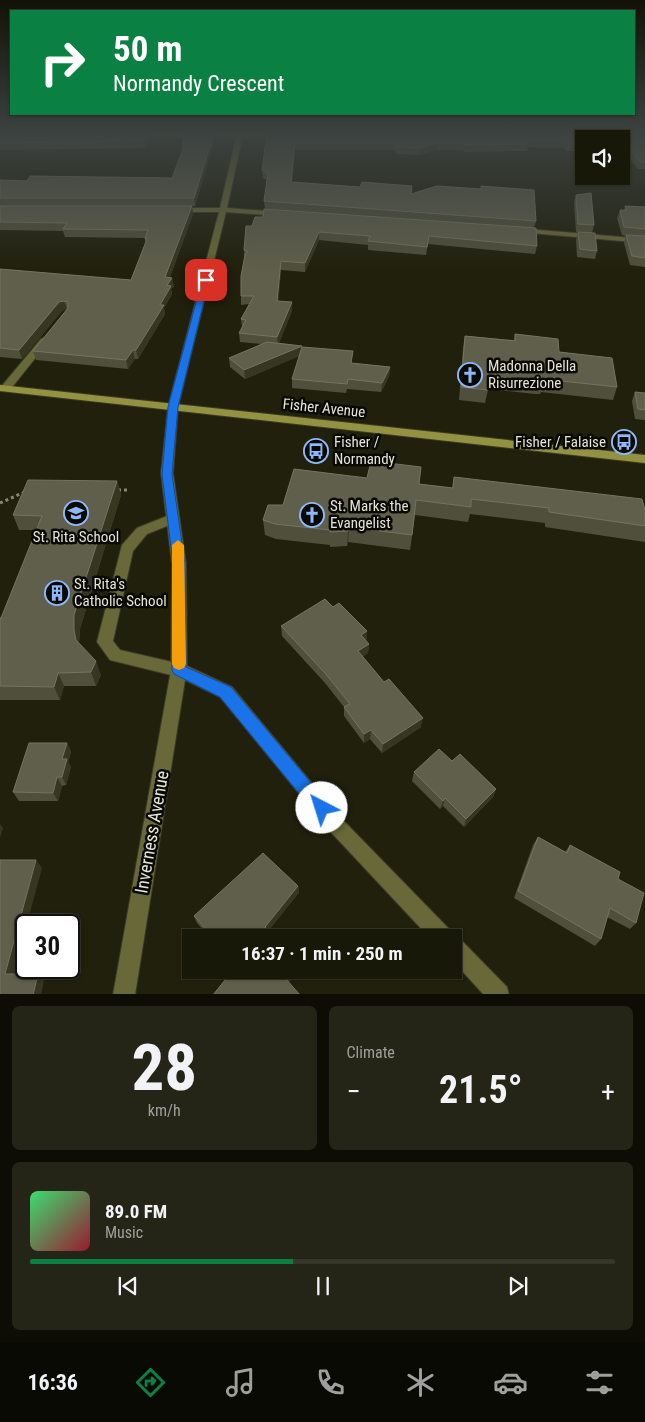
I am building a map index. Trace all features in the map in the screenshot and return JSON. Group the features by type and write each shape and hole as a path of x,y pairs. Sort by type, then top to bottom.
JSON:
{"main road":[{"name":"Fisher Avenue","path":"2,389 645,459"}],"street":[{"name":"Inverness Avenue","path":"124,994 179,670 178,543 172,520 167,474 173,407 231,179"},
{"path":"168,210 224,210 289,214"},
{"path":"507,229 645,241"},
{"path":"2,389 48,336"},
{"path":"172,520 142,531 127,550 105,642 115,655 179,670 226,692 334,823 435,929"},
{"path":"462,956 499,994"}],"path":[{"path":"0,503 33,488"},
{"path":"116,490 127,490"}],"building":[{"path":"28,179 200,179 194,198 0,198 0,180 27,181"},
{"path":"267,179 291,179 291,182 360,187 362,182 412,186 411,194 437,186 481,189 481,186 534,190 536,221 264,201"},
{"path":"591,193 594,225 578,224 576,195"},
{"path":"0,206 192,206 165,277 172,278 167,285 171,286 160,305 164,305 136,350 133,350 126,360 33,351 68,308 68,302 64,301 59,302 19,350 0,348 0,269 131,280 147,239 145,239 148,230 63,229 67,223 0,222"},
{"path":"625,206 645,207 645,229 624,227 620,210 627,210"},
{"path":"264,209 536,228 537,246 429,236 427,247 368,241 370,236 319,232 305,263 281,261 277,301 292,302 277,337 239,333 246,320 241,319 254,296 241,296 241,276 247,251 244,250 246,226 252,226 255,217 263,217"},
{"path":"578,232 595,233 597,251 580,249"},
{"path":"626,235 645,236 645,258 632,256"},
{"path":"515,334 558,339 559,352 612,358 617,387 543,379 544,381 538,381 491,376 491,378 488,377 488,390 461,387 465,336 515,341"},
{"path":"267,342 302,346 244,370 229,358"},
{"path":"302,347 353,351 351,363 390,367 382,383 348,379 347,384 292,379"},
{"path":"635,392 645,393 645,410 638,409"},
{"path":"371,461 421,467 419,484 453,488 454,477 642,499 645,510 645,526 549,512 549,508 471,499 471,507 416,500 412,535 349,527 348,531 330,532 330,530 275,524 263,520 268,505 283,505 294,469 367,478"},
{"name":"St. Rita's Catholic School","path":"28,480 117,481 74,615 76,640 96,661 91,672 58,673 54,687 0,686 0,618 42,516 13,515"},
{"path":"325,599 333,607 339,603 367,631 361,635 369,644 358,651 384,682 389,679 423,718 383,744 371,730 364,734 344,707 350,704 325,673 281,626"},
{"path":"29,743 67,743 62,759 67,759 62,777 57,777 53,793 13,792"},
{"path":"439,749 452,761 460,754 496,789 466,819 445,798 443,801 414,772"},
{"path":"538,837 567,853 570,845 620,872 618,879 644,893 636,923 610,908 601,939 518,891"},
{"path":"263,853 298,886 265,927 267,929 206,929 194,916"},
{"path":"0,860 36,860 21,914 15,914 15,937 5,974 15,974 15,979 37,979 33,994 0,994"},
{"path":"226,979 286,979 299,994 214,994"}],"slow traffic":[{"path":"178,545 179,664"}],"place":[{"name":"Madonna Della Risurrezione","path":"470,375"},
{"name":"Fisher / Falaise","path":"624,442"},
{"name":"Fisher / Normandy","path":"316,451"},
{"name":"St. Rita School","path":"76,513"},
{"name":"St. Marks the Evangelist","path":"312,515"},
{"name":"St. Rita's Catholic School","path":"57,593"}],"route":[{"path":"206,280 173,407 167,474 172,520 178,543 179,670 226,692 322,808"}]}
